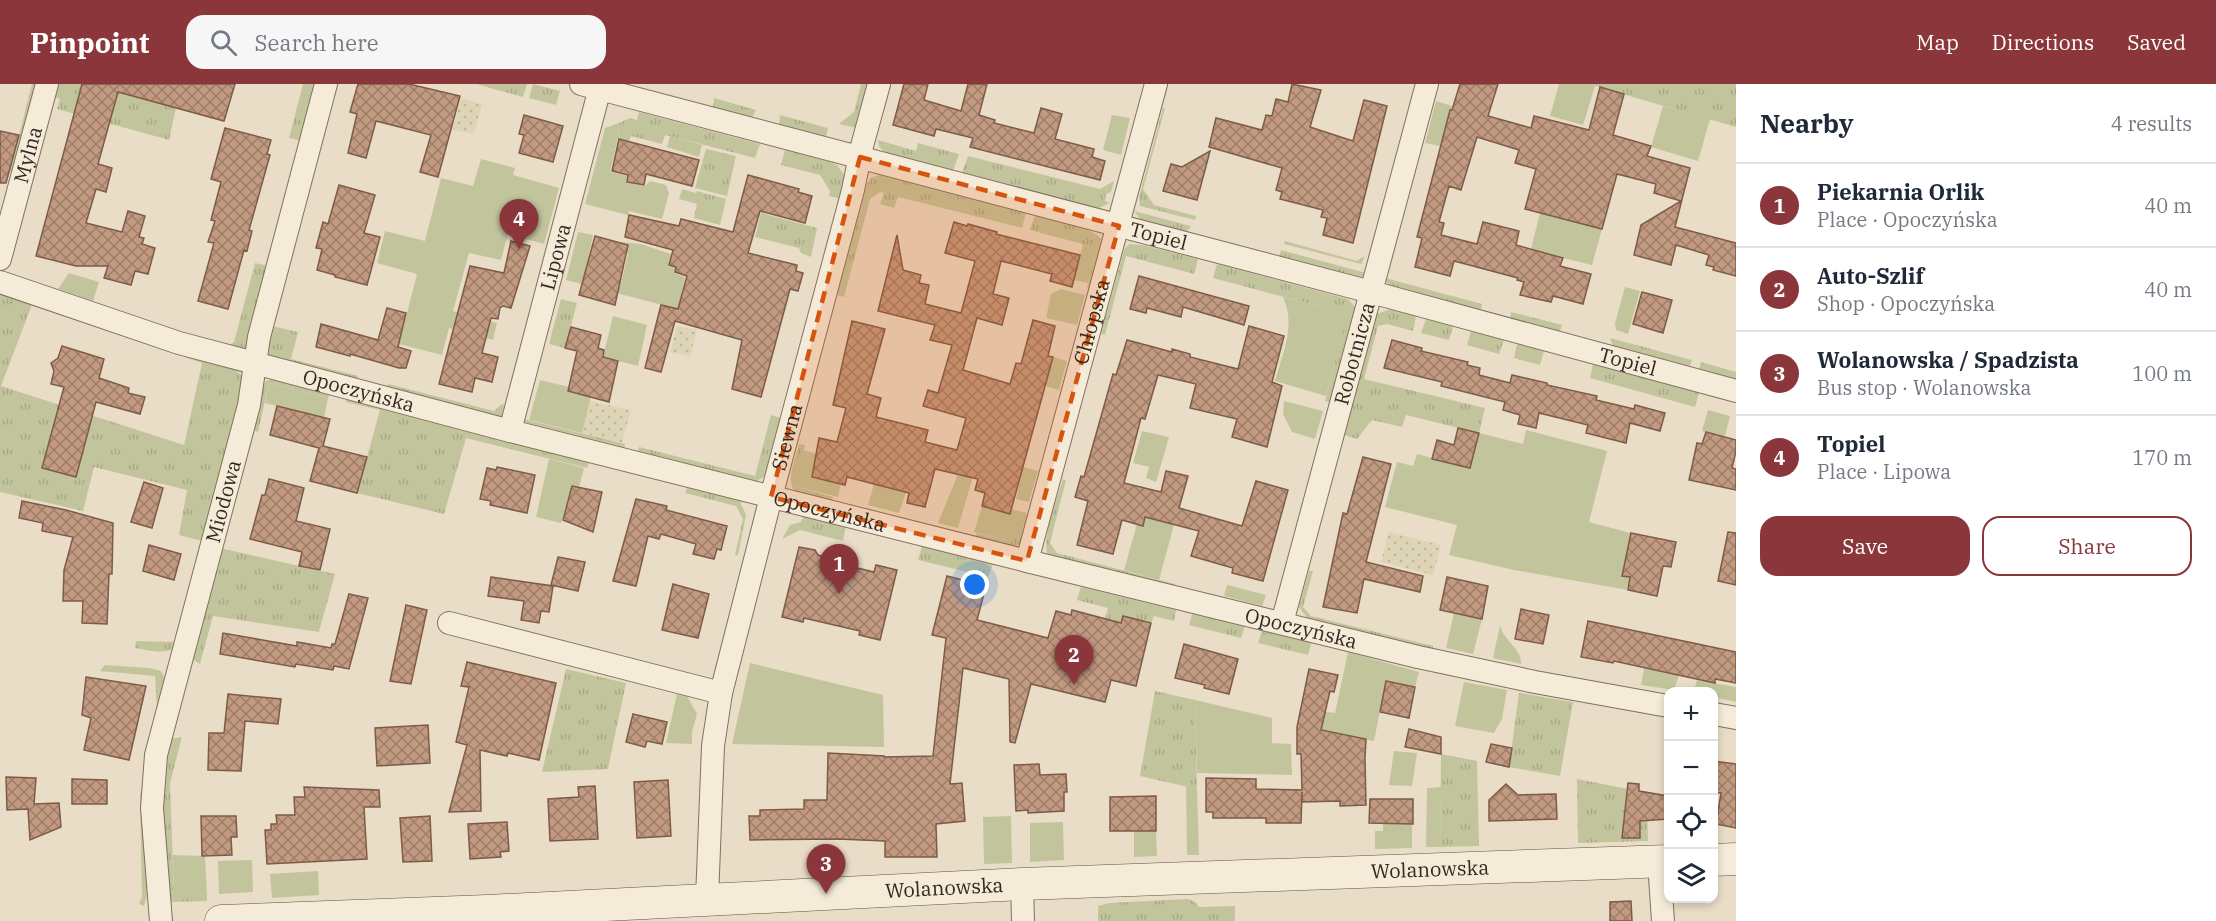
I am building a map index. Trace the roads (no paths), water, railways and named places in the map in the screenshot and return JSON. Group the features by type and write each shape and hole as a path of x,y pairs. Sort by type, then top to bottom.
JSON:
{"street":[{"name":"Mylna","path":"0,259 47,84"},
{"name":"Miodowa","path":"161,921 153,808 156,755 249,405 259,337 326,84"},
{"name":"Siewna","path":"707,899 713,746 721,693 879,84"},
{"name":"Chłopska","path":"1027,561 1156,84"},
{"name":"Robotnicza","path":"1282,623 1427,84"},
{"name":"Topiel","path":"594,86 1736,391"},
{"name":"Lipowa","path":"510,431 594,86"},
{"name":"Opoczyńska","path":"0,282 110,320 256,365 510,431 1282,623 1515,678 1664,705"},
{"path":"448,623 721,693"},
{"path":"1718,715 1736,718"},
{"path":"1718,860 1736,859"},
{"path":"1663,921 1664,861"},
{"name":"Wolanowska","path":"222,921 339,919 1022,884 1664,861"},
{"path":"1022,884 1023,921"}],"place":[{"name":"Topiel","path":"519,249"},
{"name":"Piekarnia Orlik","path":"839,594"},
{"name":"Auto-Szlif","path":"1074,685"},
{"name":"Wolanowska / Spadzista","path":"826,894"}]}
